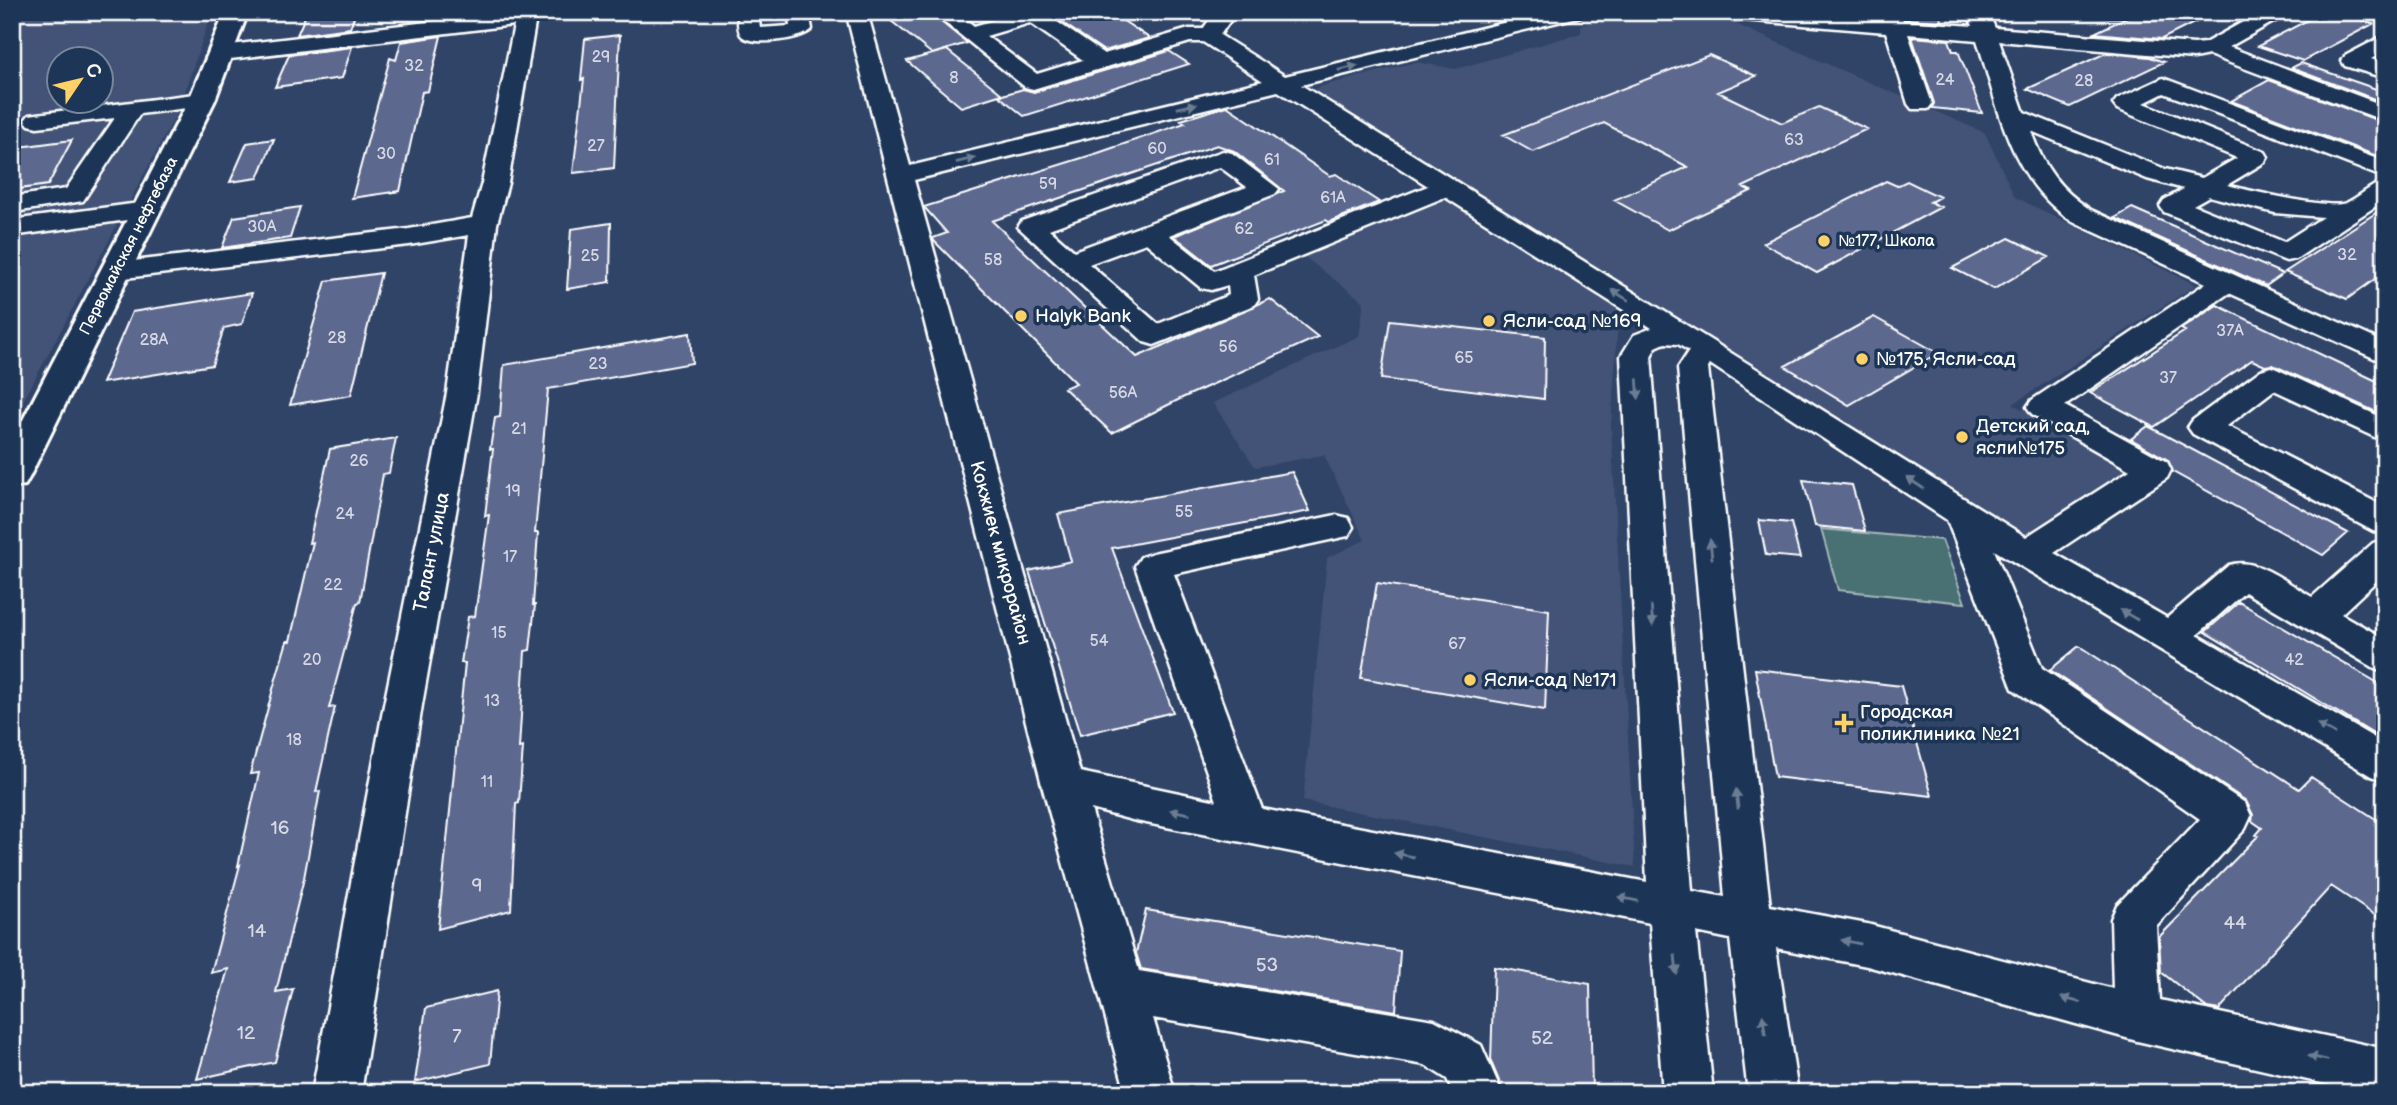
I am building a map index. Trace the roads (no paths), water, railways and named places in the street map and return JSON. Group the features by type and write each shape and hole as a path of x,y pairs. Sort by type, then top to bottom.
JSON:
{"main road":[{"name":"Первомайская нефтебаза","path":"12,476 202,100 237,12"}],"street":[{"path":"748,12 750,33 754,35 797,32 801,29 798,12"},
{"name":"Кокжиек микрорайон","path":"856,12 1063,785 1151,1093"},
{"path":"942,12 1033,82 1189,34 1209,36 2026,554 2385,764"},
{"path":"1209,36 1226,12"},
{"path":"903,188 1134,138 1138,135 1125,120 1575,12"},
{"path":"1719,12 1982,24 2194,51 2211,48 2277,12"},
{"path":"969,34 1040,14 1100,61"},
{"path":"222,53 527,15"},
{"name":"Талант улица","path":"336,1093 401,718 462,393 484,224 495,183 527,15"},
{"path":"1472,19 1496,33"},
{"path":"1892,20 1920,104"},
{"path":"1982,24 2036,173 2062,203 2107,230 2385,354"},
{"path":"2385,41 2353,61 2385,72"},
{"path":"2211,48 2385,114"},
{"path":"2385,171 2163,85 2125,104 2256,157 2173,206 2286,253 2385,189"},
{"path":"37,120 202,100"},
{"path":"21,203 74,196 133,108"},
{"path":"2014,116 2156,174 2275,205 2348,212"},
{"path":"1070,262 1266,189 1223,158 1031,227 1070,262 1154,336 1244,299 1239,271"},
{"path":"1150,233 1211,282 1447,187"},
{"path":"12,228 147,210"},
{"path":"116,271 409,237 484,224"},
{"path":"2026,554 2155,470 2043,407 2225,283"},
{"path":"1688,1093 1671,907 1636,356 1644,341 1662,334 1695,342"},
{"path":"1695,342 1693,368 1749,923 1773,1093"},
{"path":"2385,432 2272,377 2204,427 2385,522"},
{"path":"1962,514 2027,678 2230,816 2133,919 2137,1018"},
{"path":"1247,825 1153,566 1336,527"},
{"path":"2315,616 2385,552"},
{"path":"2169,638 2242,574 2385,656"},
{"path":"1063,785 1136,803 1867,946 2137,1018 2385,1073"},
{"path":"1124,991 1434,1042 1464,1062 1478,1093"}],"place":[{"name":"№177, Школа","path":"1824,241"},
{"name":"Halyk Bank","path":"1021,316"},
{"name":"Ясли-сад №169","path":"1489,321"},
{"name":"№175, Ясли-сад","path":"1862,359"},
{"name":"Детский сад, ясли№175","path":"1962,437"},
{"name":"Ясли-сад №171","path":"1470,680"},
{"name":"Городская поликлиника №21","path":"1844,723"}]}
